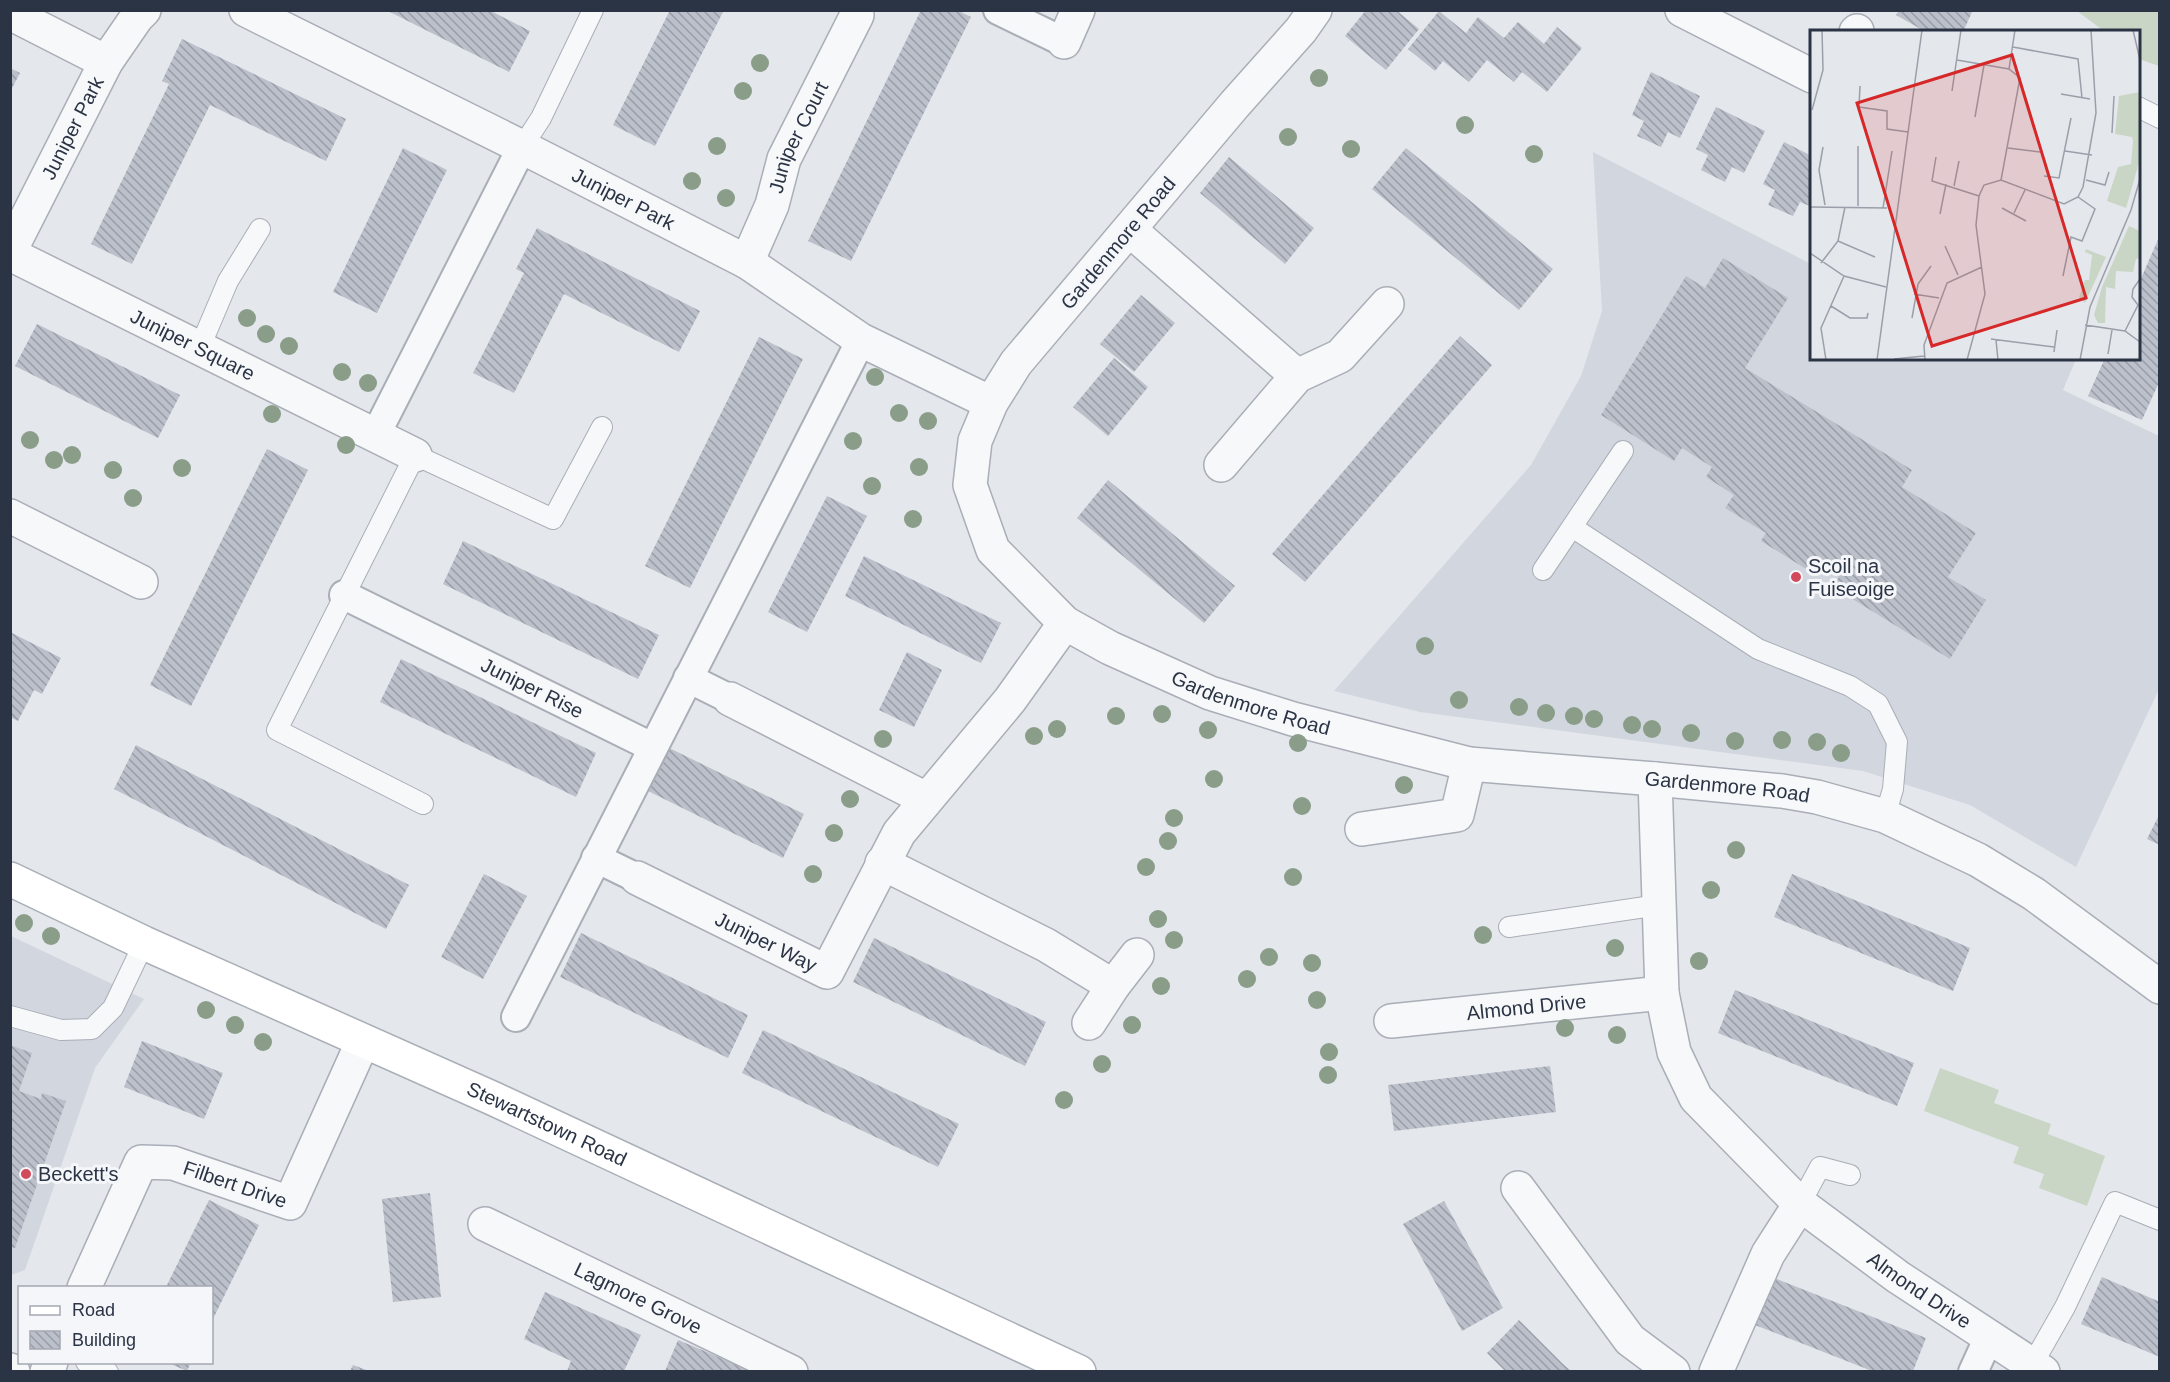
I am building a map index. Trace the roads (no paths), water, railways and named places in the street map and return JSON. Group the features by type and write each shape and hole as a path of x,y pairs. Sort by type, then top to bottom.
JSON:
{"main road":[{"name":"Stewartstown Road","path":"10,879 144,943 492,1098 1079,1371"}],"street":[{"name":"Juniper Park","path":"10,253 106,62 144,10"},
{"name":"Juniper Park","path":"246,10 747,262 861,340 991,403"},
{"path":"998,10 1064,42 1078,10"},
{"name":"Gardenmore Road","path":"1315,10 1016,363 991,403 975,441 970,485 993,550 1065,623 1110,648 1210,693 1293,719 1469,764 1655,778 1782,791 1817,797 1885,816 1978,860 2034,894 2160,987"},
{"path":"1682,10 1810,75"},
{"path":"10,13 106,62"},
{"name":"Juniper Court","path":"747,262 772,205 784,159 857,15"},
{"path":"375,436 522,147"},
{"path":"1130,230 1297,376"},
{"name":"Juniper Square","path":"10,253 415,455"},
{"path":"1221,465 1297,376 1340,356 1388,304"},
{"path":"516,1017 861,340"},
{"path":"10,516 141,582"},
{"name":"Juniper Rise","path":"344,595 652,747"},
{"name":"Juniper Way","path":"596,858 827,972 899,833 1010,700 1065,623"},
{"path":"688,678 926,799"},
{"path":"1362,829 1457,815 1469,764"},
{"name":"Almond Drive","path":"1655,778 1662,993 1674,1052 1696,1098 1800,1204 1898,1277 2037,1368"},
{"path":"882,863 1047,945 1113,986"},
{"path":"1089,1023 1137,955"},
{"name":"Almond Drive","path":"1391,1021 1662,993"},
{"name":"Filbert Drive","path":"84,1286 141,1162 173,1162 290,1203 363,1041"},
{"path":"1518,1188 1630,1340 1673,1371"},
{"path":"1716,1371 1768,1254 1800,1204"},
{"name":"Lagmore Grove","path":"485,1224 790,1371"},
{"path":"1973,1371 1989,1337"}],"lane":[{"path":"522,147 541,118 593,10"},
{"path":"2140,108 2160,118"},
{"path":"200,347 228,281 260,229"},
{"path":"423,804 277,730 415,455 553,519 602,427"},
{"path":"1543,570 1623,451"},
{"path":"1572,527 1758,649 1850,686 1878,704 1897,742 1893,789 1885,816"},
{"path":"1509,927 1659,905"},
{"path":"10,1016 61,1030 92,1029 113,1008 144,943"},
{"path":"1800,1204 1820,1167 1850,1175"},
{"path":"2037,1368 2115,1202 2160,1220"},
{"path":"92,1364 108,1371"}],"place":[{"name":"Scoil na Fuiseoige","path":"1796,577"},
{"name":"Beckett's","path":"26,1174"}]}
